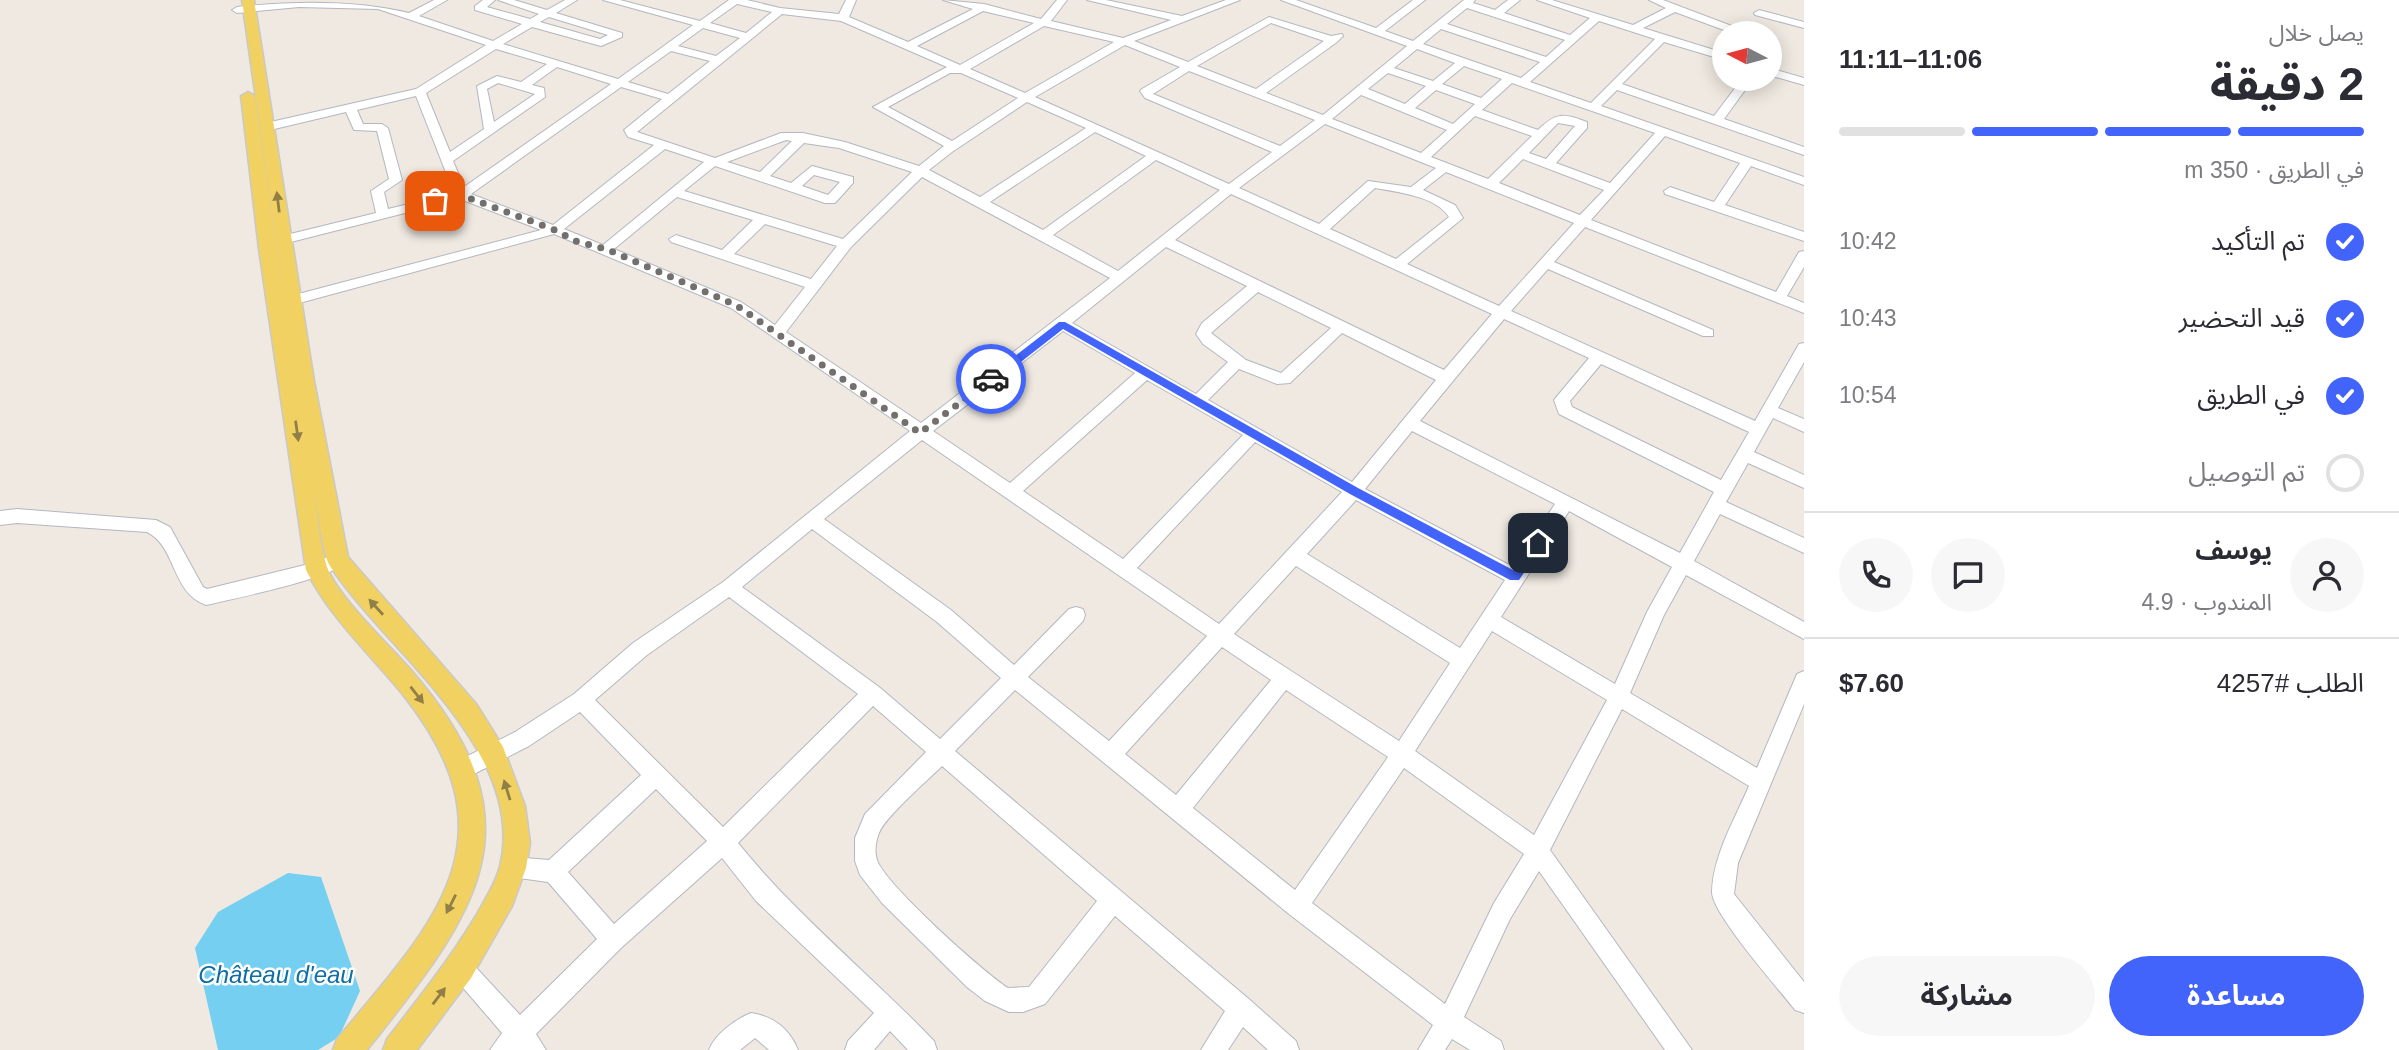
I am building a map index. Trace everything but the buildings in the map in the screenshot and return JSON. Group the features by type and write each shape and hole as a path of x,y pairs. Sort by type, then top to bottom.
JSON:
{"main road":[{"path":"243,4 338,560 468,713 494,755 512,806 517,844 513,868 502,896 461,968 398,1050"},
{"path":"243,4 267,249 317,570 337,601 432,715 461,770 472,803 472,850 463,880 444,918 405,977 348,1050"}],"street":[{"path":"379,6 390,0"},
{"path":"413,15 442,0"},
{"path":"490,0 480,9 601,43 618,35 503,0"},
{"path":"266,127 420,92 531,22 572,0"},
{"path":"608,0 747,36"},
{"path":"283,240 461,195 735,0 780,11 843,18 1028,98 1760,430"},
{"path":"843,18 851,0"},
{"path":"948,0 1124,41 1189,64 1804,308"},
{"path":"906,47 981,9 992,0"},
{"path":"952,146 878,107 948,70 959,69 1045,21 1062,0"},
{"path":"1092,0 1136,4 1181,19"},
{"path":"777,333 846,244 921,171 952,146 1055,78 1124,41 1234,0"},
{"path":"1286,0 1804,181"},
{"path":"1378,31 1420,0"},
{"path":"1496,14 1516,0"},
{"path":"1545,0 1712,53"},
{"path":"1654,0 1683,6 1716,21"},
{"path":"1753,21 1769,1"},
{"path":"461,770 494,755 547,724 640,649 729,587 811,519 1062,324 1117,277 1326,118 1414,43 1468,2 1571,39"},
{"path":"243,4 379,6 413,15 495,45 670,98"},
{"path":"1636,29 1683,6"},
{"path":"780,11 630,131 662,145 793,188"},
{"path":"1759,13 1804,25"},
{"path":"1523,82 1598,17"},
{"path":"1281,151 1146,94 1146,91 1269,20 1333,40"},
{"path":"1407,109 1519,21"},
{"path":"1259,92 1355,24"},
{"path":"1439,25 1548,61"},
{"path":"1593,107 1617,86 1663,37"},
{"path":"669,47 718,60"},
{"path":"523,86 557,62"},
{"path":"1385,68 1435,85 1541,135"},
{"path":"1782,75 1804,82"},
{"path":"1423,158 1510,78"},
{"path":"446,160 490,131 542,94 497,79 481,88 490,131"},
{"path":"1617,86 1717,121 1802,146 1781,173"},
{"path":"1359,90 1455,129"},
{"path":"1717,121 1739,91"},
{"path":"420,92 461,195 555,230 575,241 606,249 736,305 920,433 953,450 1124,570 1402,754 1538,851 1680,1050"},
{"path":"350,108 358,127 382,128 396,180 377,191 383,215"},
{"path":"1491,184 1560,118 1583,125 1584,128 1548,164"},
{"path":"980,203 1094,128"},
{"path":"1109,756 1354,491 1446,378 1662,132"},
{"path":"606,249 713,162 785,136 841,145 921,171 1045,235 1117,277"},
{"path":"762,177 803,137"},
{"path":"292,300 555,230 662,145"},
{"path":"1523,155 1611,188"},
{"path":"1045,235 1154,156"},
{"path":"1717,207 1748,161"},
{"path":"1414,191 1445,167"},
{"path":"1320,231 1372,184 1414,191 1450,208 1456,218 1396,266"},
{"path":"1670,191 1804,237"},
{"path":"676,194 846,244"},
{"path":"725,255 761,220"},
{"path":"676,239 814,285"},
{"path":"1166,241 1446,378"},
{"path":"1779,298 1804,255"},
{"path":"1545,263 1709,333"},
{"path":"1258,285 1207,326 1203,334 1206,340 1238,361 1272,378 1285,379 1340,327"},
{"path":"1062,324 1354,491 1515,577"},
{"path":"1430,1050 1449,1023 1502,911 1538,851 1619,696 1656,612 1804,348"},
{"path":"1599,356 1562,400 1565,410 1804,546"},
{"path":"1197,402 1238,361"},
{"path":"1012,491 1146,372"},
{"path":"1771,411 1804,426"},
{"path":"1411,423 1616,527 1681,566 1804,631"},
{"path":"1124,570 1254,433"},
{"path":"1746,455 1804,482"},
{"path":"1297,906 1402,754 1565,503"},
{"path":"0,518 16,516 150,525 164,532 196,592 206,597 317,570 338,560"},
{"path":"811,519 944,616 1109,756 1297,906 1449,1023 1492,1050"},
{"path":"1293,555 1462,660"},
{"path":"729,587 872,693 1287,1050"},
{"path":"1076,615 1016,679 873,821 865,837 864,854 870,871 881,885 988,989 1014,1001 1041,993 1113,899"},
{"path":"1489,620 1760,781"},
{"path":"1178,810 1284,678"},
{"path":"1804,680 1727,863 1723,895 1730,909 1804,1001"},
{"path":"461,968 519,1045 613,940 723,842 872,693"},
{"path":"581,699 723,842 764,893 925,1050"},
{"path":"553,871 656,775"},
{"path":"513,868 553,871 613,940"},
{"path":"1213,1050 1241,1009"},
{"path":"857,1050 890,1013"},
{"path":"721,1050 751,1025 765,1027 786,1050"}],"water":[{"name":"Château d'eau","path":"288,873 321,877 360,991 339,1037 318,1050 218,1050 195,948 218,912"}],"way so far":[{"path":"435,201 461,195 555,230 575,241 606,249 736,305 920,433 991,379"}],"route":[{"path":"991,379 1062,324 1354,491 1515,577 1538,543"}]}
